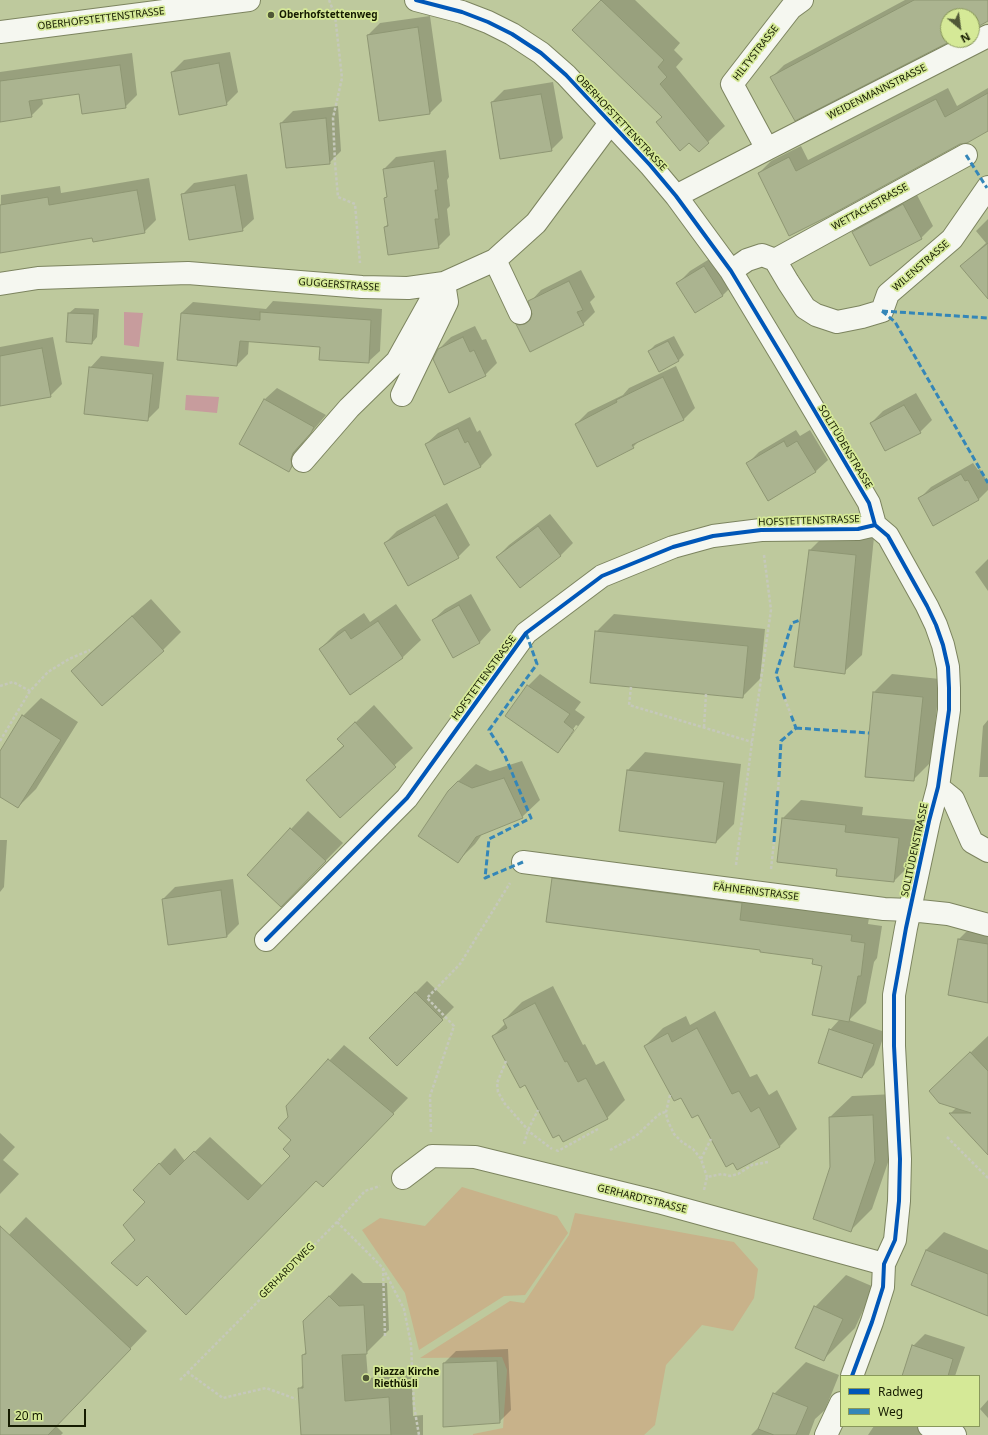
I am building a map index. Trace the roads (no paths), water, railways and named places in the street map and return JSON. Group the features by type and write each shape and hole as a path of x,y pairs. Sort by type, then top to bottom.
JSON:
{"street":[{"name":"OBERHOFSTETTENSTRASSE","path":"0,32 249,0"},
{"name":"OBERHOFSTETTENSTRASSE","path":"416,0 462,12 488,22 518,38 541,53 556,66 650,165 676,196 730,271 773,342"},
{"name":"HILTYSTRASSE","path":"767,149 732,84 791,8 802,0"},
{"name":"WEIDENMANNSTRASSE","path":"767,149 988,36"},
{"name":"GUGGERSTRASSE","path":"0,284 38,278 188,273 362,288 408,288 444,283 495,260 536,223 610,122"},
{"path":"676,196 767,149"},
{"name":"WETTACHSTRASSE","path":"775,260 966,155"},
{"name":"WILENSTRASSE","path":"775,260 805,308 816,315 837,322 882,311 888,294 952,239 988,187"},
{"path":"730,271 747,260 762,255 775,260"},
{"path":"495,260 520,313"},
{"path":"402,395 447,302 444,283"},
{"path":"303,461 349,408 397,361 431,300 444,283"},
{"name":"SOLITÜDENSTRASSE","path":"773,342 869,503 875,525 888,536 927,606 936,625 948,667 949,710 938,787 929,821 910,910 894,995 894,1046 900,1159 899,1201 895,1240 884,1264 883,1287 852,1375"},
{"name":"HOFSTETTENSTRASSE","path":"266,940 407,798 526,633 602,576 673,547 713,536 761,530 858,529 875,525"},
{"path":"938,787 953,799 972,842 988,851"},
{"name":"FÄHNERNSTRASSE","path":"523,862 884,909 948,914 988,925"},
{"name":"GERHARDTSTRASSE","path":"403,1178 432,1156 475,1157 658,1202 884,1264"},
{"path":"826,1435 840,1405"},
{"path":"932,1427 955,1435"}],"place":[{"name":"Oberhofstettenweg","path":"271,15"},
{"name":"Piazza Kirche Riethüsli","path":"366,1378"}]}
